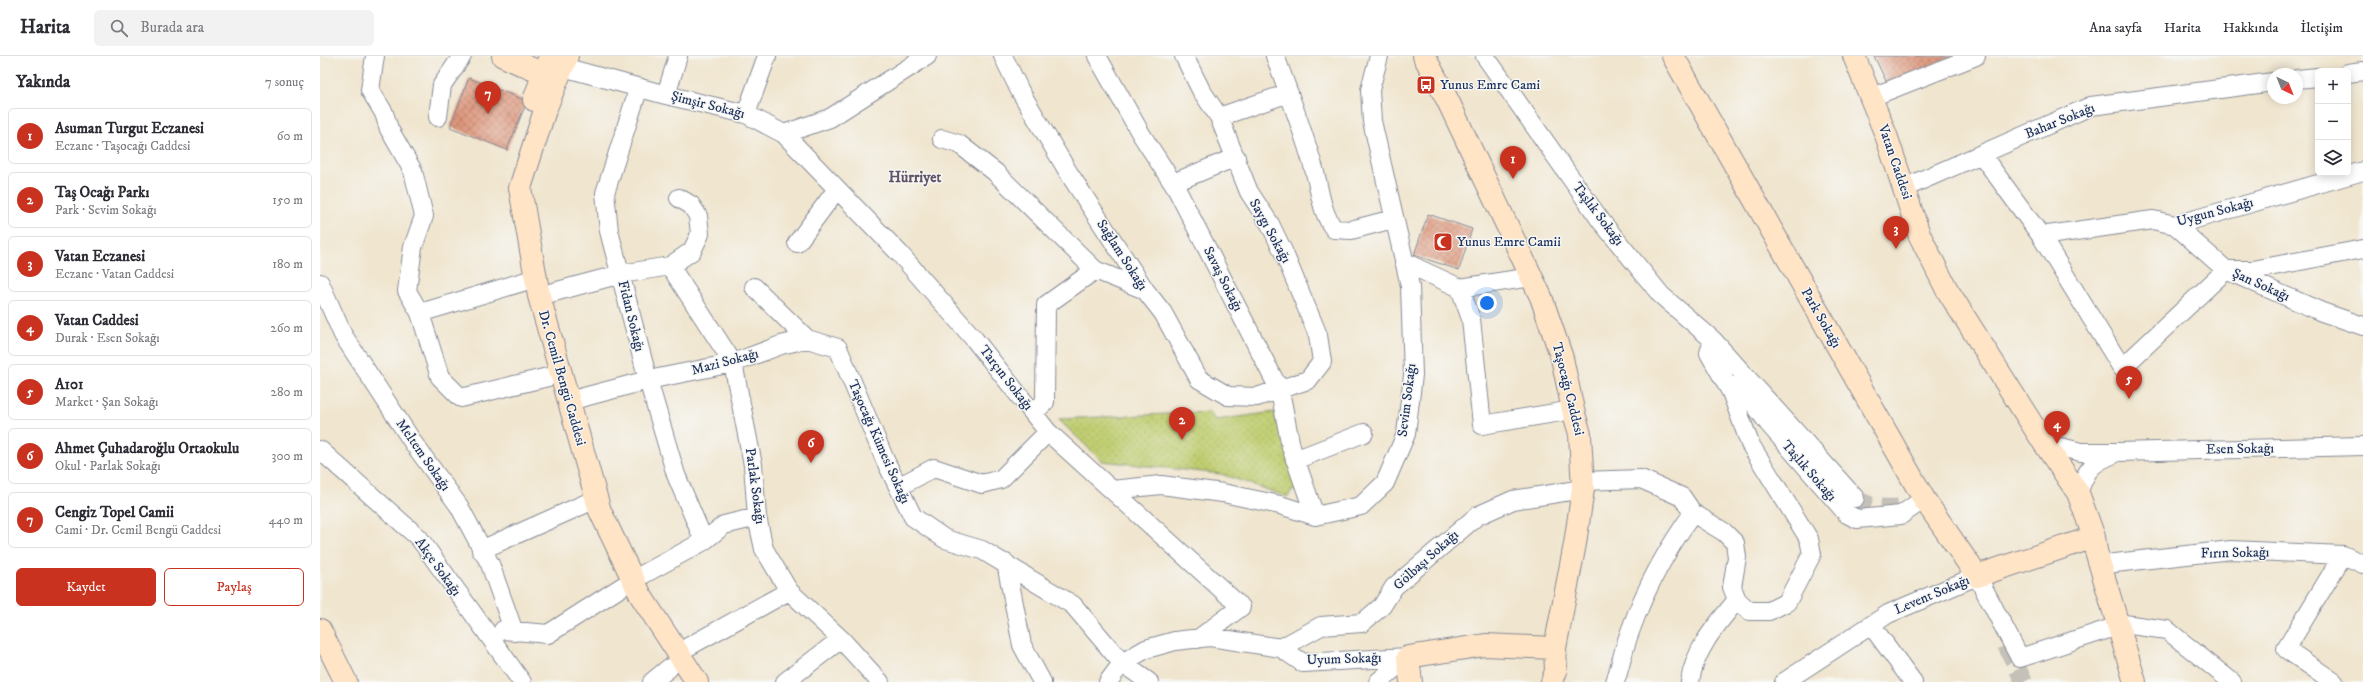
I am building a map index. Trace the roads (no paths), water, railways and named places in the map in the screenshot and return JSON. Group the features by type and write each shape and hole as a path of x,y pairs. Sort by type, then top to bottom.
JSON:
{"street":[{"path":"375,56 370,90 384,113 389,129 413,171 424,216 413,247 407,290 420,314 440,376 461,398 548,377"},
{"path":"438,117 442,85 462,56"},
{"path":"503,56 552,64"},
{"path":"666,95 678,56"},
{"path":"746,114 767,56"},
{"path":"784,134 830,118 927,56"},
{"name":"Sağlam Sokağı","path":"1003,56 1020,91 1070,175 1145,290 1162,313 1199,379 1228,396 1258,397 1280,391"},
{"name":"Savaş Sokağı","path":"1097,56 1141,134 1173,183 1280,391 1295,460 1315,516"},
{"name":"Saygı Sokağı","path":"1184,56 1201,90 1219,116 1249,192 1270,224 1283,251 1318,335 1322,362 1308,380 1280,391"},
{"path":"1274,56 1289,94 1314,170 1326,218 1334,229 1351,230 1393,219"},
{"name":"Sevim Sokağı","path":"1112,490 1162,485 1223,493 1280,505 1315,516 1361,506 1385,484 1406,434 1413,375 1410,286 1393,219 1372,121 1370,90 1379,56"},
{"name":"Taşocağı Caddesi","path":"1424,56 1448,101 1541,297 1562,358 1573,410 1580,434 1583,485 1575,544 1555,648"},
{"name":"Taşlık Sokağı","path":"1485,56 1601,221 1661,295 1713,340 1855,498"},
{"name":"Park Sokağı","path":"1673,56 1924,499 1977,576"},
{"name":"Vatan Caddesi","path":"1854,56 1872,97 1919,234 1946,288 2044,443 2078,493 2094,536 2102,550 2135,682"},
{"path":"1872,97 1976,56"},
{"name":"Şimşir Sokağı","path":"552,64 666,95 746,114 784,134"},
{"name":"Dr. Cemil Bengü Caddesi","path":"552,64 545,110 520,188 533,285 548,377 598,538 628,583 676,668 697,682"},
{"path":"2351,73 2363,71"},
{"path":"2303,78 2315,77"},
{"name":"Bahar Sokağı","path":"1904,188 2091,106 2267,83"},
{"name":"Fidan Sokağı","path":"639,87 605,193 609,231 648,380 676,475 704,541"},
{"path":"1219,116 1289,94"},
{"name":"Tarçın Sokağı","path":"784,134 900,254 975,340 1048,432 1241,608 1198,639"},
{"path":"942,140 959,144 995,172 1095,270 1145,290"},
{"path":"1981,154 2041,236"},
{"path":"1173,183 1236,157"},
{"name":"Uygun Sokağı","path":"2041,236 2153,220 2175,225 2363,171"},
{"path":"797,243 837,189"},
{"path":"420,314 533,285 670,266 692,251 700,234 698,216 691,205 679,198"},
{"path":"2175,225 2226,270 2253,270 2363,249"},
{"name":"Şan Sokağı","path":"2041,236 2122,368 2226,270 2322,312 2363,326"},
{"path":"1404,262 1460,288 1532,277"},
{"name":"Parlak Sokağı","path":"670,266 733,363 753,465 757,517 764,548 789,591 841,639 880,682"},
{"path":"1033,413 1045,402 1046,305 1095,270"},
{"name":"Meltem Sokağı","path":"320,283 343,335 414,444 459,506 490,564 514,632"},
{"name":"Dr. Cemil Bengü Caddesi","path":"533,285 569,401 600,511 628,583"},
{"path":"754,287 807,339"},
{"path":"1460,288 1471,319 1479,382 1482,425 1573,410"},
{"name":"Mazi Sokağı","path":"569,401 648,380 733,363 781,345 807,339"},
{"name":"Taşocağı Kümesi Sokağı","path":"807,339 838,348 898,487 913,517 945,539 982,550 1006,563 1073,605 1122,663 1149,682"},
{"path":"1615,682 1630,631 1649,584 1677,535 1693,513 1724,532 1735,543 1737,556 1732,587 1737,600 1749,610 1769,611 1787,602 1812,554 1809,539 1750,444 1731,392 1709,353 1713,340"},
{"name":"Taşlık Sokağı","path":"1729,357 1734,376 1768,423 1847,514 1857,519 1901,515 1924,499"},
{"path":"898,487 934,468 982,484 1002,478 1048,432"},
{"path":"1295,460 1364,433"},
{"name":"Esen Sokağı","path":"2044,443 2081,452 2363,446"},
{"name":"Akçe Sokağı","path":"320,450 419,538 480,626 522,682"},
{"name":"Esen Sokağı","path":"2078,493 2085,474 2096,461 2117,452"},
{"name":"Gölbaşı Sokağı","path":"1281,648 1321,626 1362,623 1382,606 1394,587 1477,516 1513,500 1583,485 1641,479 1682,497 1693,513"},
{"path":"482,550 587,503"},
{"path":"480,626 514,632 548,634 565,621 628,583 704,541 724,525 757,517"},
{"name":"Vatan Caddesi","path":"2094,536 2096,551 2142,682"},
{"name":"Levent Sokağı","path":"1784,682 1888,614 1977,576 2094,536"},
{"name":"Fırın Sokağı","path":"2106,564 2231,550 2342,555 2363,564"},
{"path":"2334,682 2286,649 2342,555"},
{"path":"1006,563 1022,645 1042,682"},
{"path":"1977,576 2020,658 2121,625 2167,630 2232,682"},
{"path":"652,682 676,668 789,591"},
{"path":"1690,682 1691,672 1703,644 1737,600"},
{"path":"1871,625 1913,682"},
{"path":"320,630 346,682"},
{"name":"Uyum Sokağı","path":"1122,663 1146,649 1175,641 1210,637 1281,648 1303,663 1408,657"},
{"path":"785,682 841,639"},
{"path":"1378,682 1408,657 1485,646 1555,648"},
{"path":"1537,682 1544,664 1555,648"},
{"path":"1552,682 1556,671 1555,648"},
{"path":"1408,657 1411,682"},
{"path":"1108,682 1122,663"}],"tunnel":[{"path":"1855,498 1872,506 1890,508 1903,507"},
{"path":"2006,645 2024,682"}],"place":[{"name":"Yunus Emre Cami","path":"1426,85"},
{"name":"Cengiz Topel Camii","path":"488,114"},
{"name":"Asuman Turgut Eczanesi","path":"1513,179"},
{"name":"Yunus Emre Camii","path":"1443,242"},
{"name":"Vatan Eczanesi","path":"1896,249"},
{"name":"A101","path":"2129,399"},
{"name":"Taş Ocağı Parkı","path":"1182,440"},
{"name":"Vatan Caddesi","path":"2057,444"},
{"name":"Ahmet Çuhadaroğlu Ortaokulu","path":"811,463"}],"district":[{"name":"Hürriyet","path":"915,177"}]}
